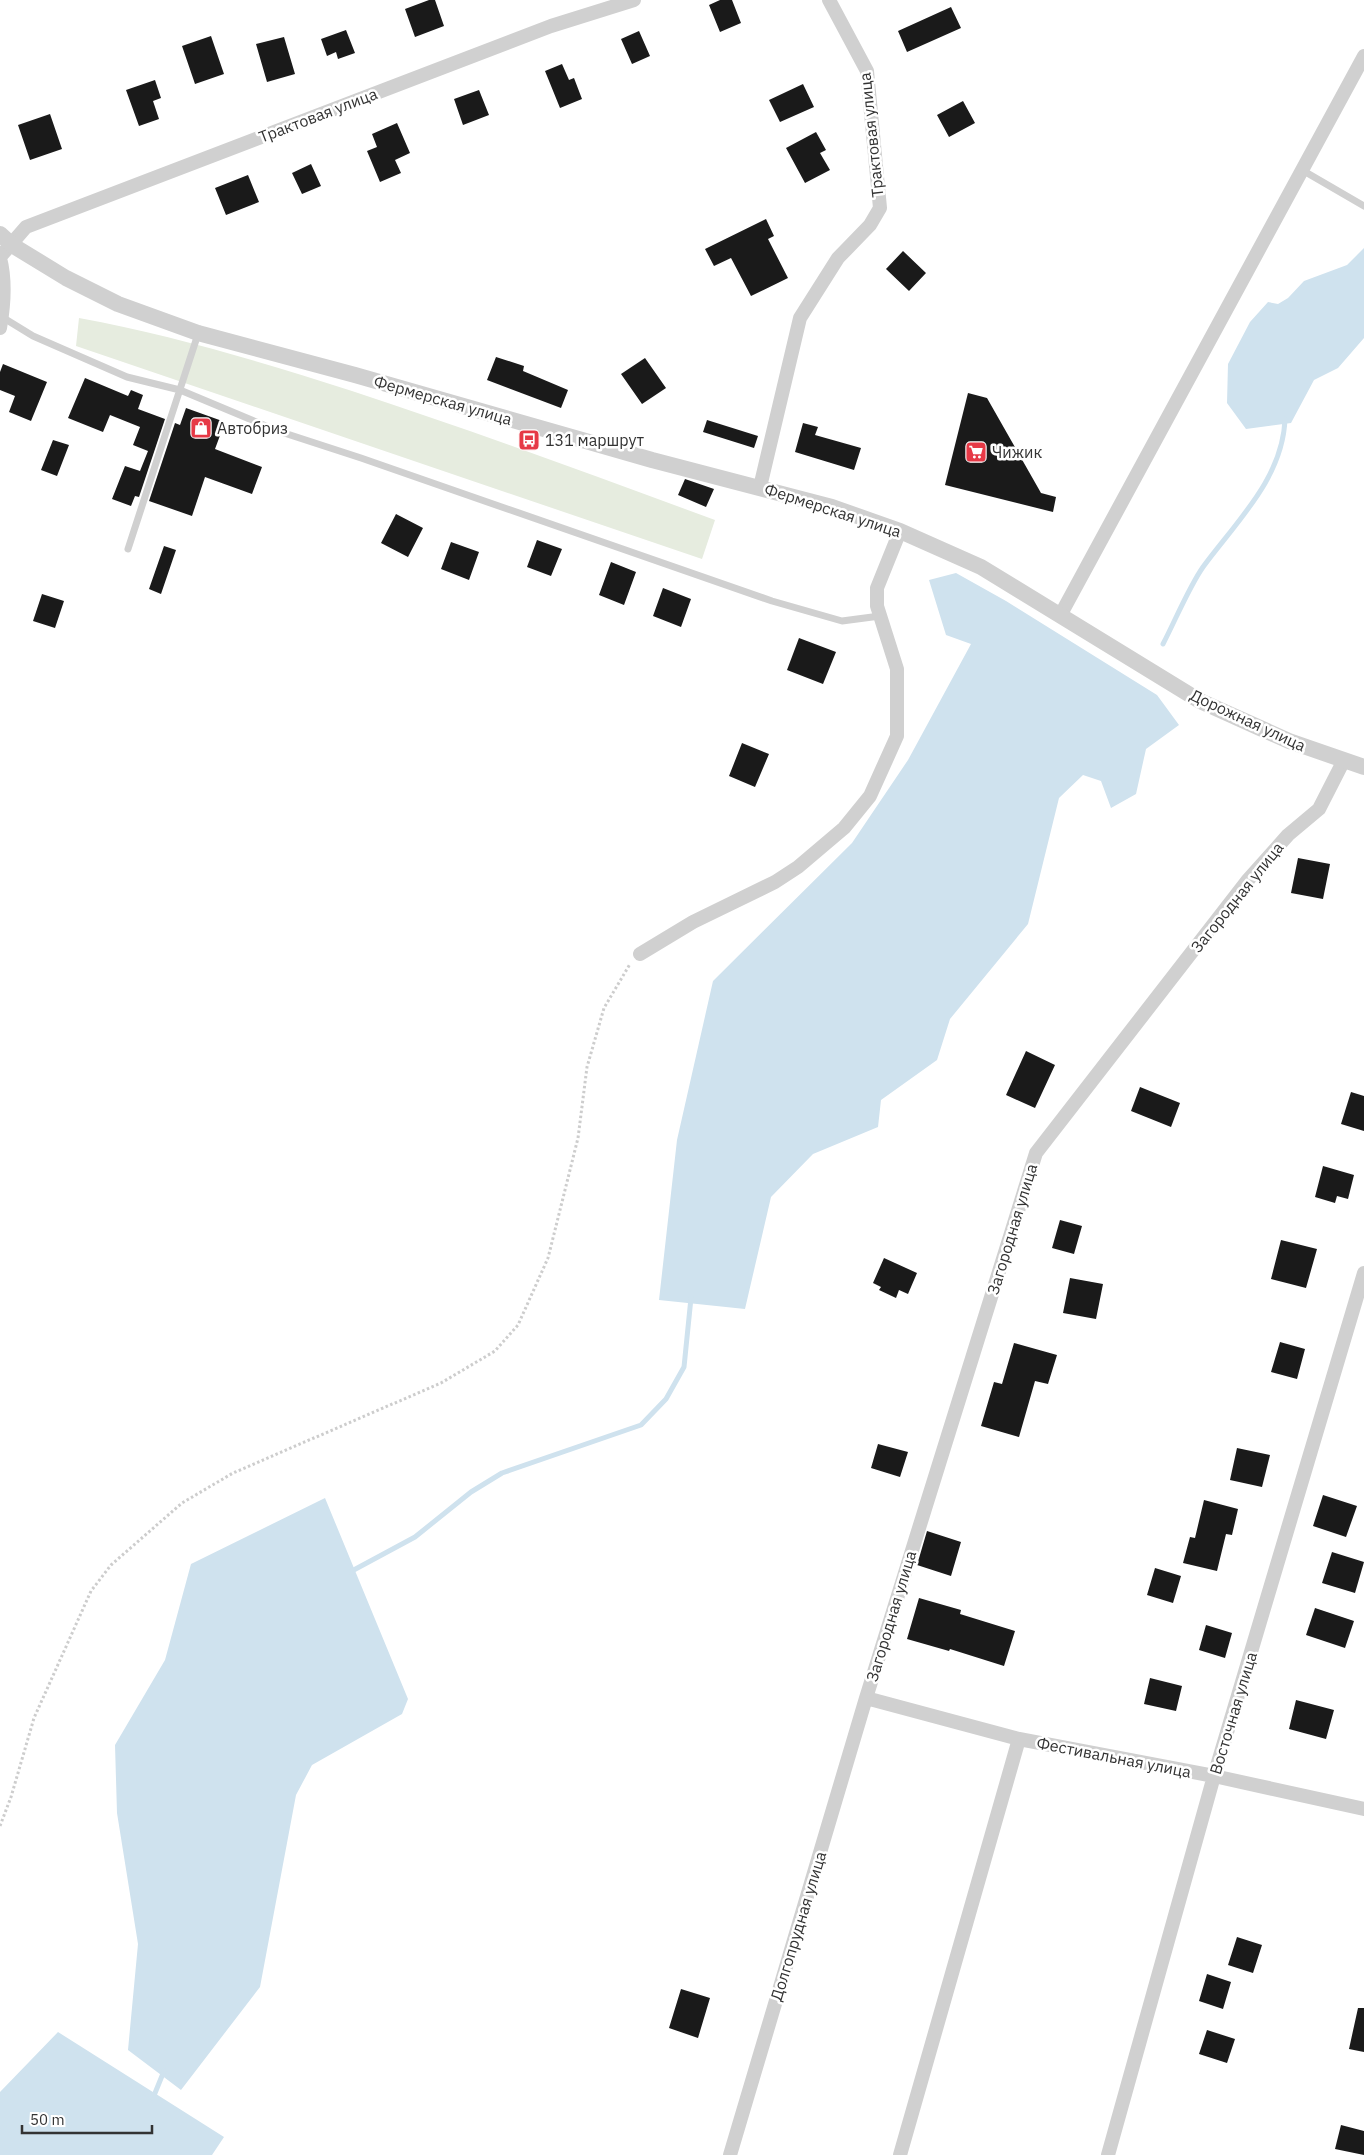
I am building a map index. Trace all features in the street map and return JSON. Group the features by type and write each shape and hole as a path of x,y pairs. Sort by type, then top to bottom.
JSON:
{"street":[{"name":"Трактовая улица","path":"0,257 6,239 26,226 551,26 634,0"},
{"name":"Трактовая улица","path":"760,487 800,318 838,258 870,225 880,208 867,71 829,0"},
{"path":"1061,614 1364,56"},
{"name":"Фермерская улица","path":"6,239 66,278 118,304 198,333 355,375 642,457 832,506 900,530 981,567 1061,614"},
{"path":"0,257 3,268 4,304 1,323"},
{"path":"640,954 693,922 775,882 798,867 844,828 870,796 897,736 897,669 877,606 877,588 900,530"},
{"name":"Дорожная улица","path":"1061,614 1200,701 1289,741 1364,767"},
{"name":"Загородная улица","path":"866,1698 1036,1153 1248,881 1288,835 1320,809 1344,760"},
{"name":"Восточная улица","path":"1108,2155 1214,1776 1364,1273"},
{"name":"Фестивальная улица","path":"866,1698 1019,1739 1214,1776 1364,1809"},
{"name":"Долгопрудная улица","path":"730,2155 866,1698"},
{"path":"900,2155 1019,1739"}],"lane":[{"path":"1302,170 1364,206"},
{"path":"1,323 127,377 180,390 278,431 370,461 772,602 842,621 880,616"},
{"path":"128,549 198,333"}],"path":[{"path":"0,1826 11,1797 34,1718 91,1591 111,1564 182,1503 196,1494 234,1472 330,1429 441,1384 495,1351 518,1325 548,1258 578,1138 587,1067 604,1008 628,968 640,954"}],"shaded area":[{"path":"79,318 183,341 318,380 489,438 715,520 702,559 76,346"}],"water":[{"path":"1364,248 1364,338 1338,368 1314,380 1291,423 1246,429 1227,403 1228,364 1250,322 1268,302 1278,304 1288,298 1304,281 1347,265"},
{"path":"956,573 1006,601 1157,695 1179,725 1146,749 1136,794 1111,808 1101,781 1083,775 1059,798 1028,924 950,1019 937,1060 881,1100 878,1127 813,1154 771,1197 745,1309 659,1300 677,1140 713,981 852,843 908,760 971,644 946,635 929,580"},
{"path":"325,1498 408,1699 402,1714 312,1765 296,1795 260,1987 181,2090 128,2050 138,1944 117,1813 115,1745 165,1660 191,1564"},
{"path":"58,2032 224,2137 212,2155 0,2155 0,2092"}],"building":[{"path":"429,0 435,0 444,26 415,37 405,9"},
{"path":"720,0 732,0 741,23 720,32 709,5"},
{"path":"951,7 961,28 907,52 898,31"},
{"path":"346,30 355,53 338,59 336,52 327,56 321,39"},
{"path":"639,31 650,56 632,64 621,39"},
{"path":"211,36 224,74 195,84 182,46"},
{"path":"284,37 295,74 267,82 256,44"},
{"path":"562,64 569,80 574,78 582,99 560,108 545,71"},
{"path":"155,80 161,98 153,101 159,119 139,126 126,90"},
{"path":"803,84 814,107 780,122 769,100"},
{"path":"479,90 489,115 463,125 454,99"},
{"path":"963,101 975,123 949,137 937,115"},
{"path":"50,114 62,149 30,160 18,125"},
{"path":"397,123 410,153 395,160 401,173 380,182 367,151 377,147 372,134"},
{"path":"816,132 826,150 820,153 830,170 805,183 786,148"},
{"path":"311,164 321,186 302,194 292,173"},
{"path":"248,175 259,202 226,215 215,188"},
{"path":"766,219 774,236 768,239 788,278 751,296 731,258 714,266 705,249"},
{"path":"903,251 926,273 909,291 886,269"},
{"path":"496,357 524,366 523,371 568,390 561,408 487,380"},
{"path":"645,358 666,388 642,404 621,374"},
{"path":"3,364 47,382 31,421 9,412 15,396 0,390 0,372"},
{"path":"85,378 128,396 131,390 143,395 138,409 165,419 139,497 135,496 131,506 112,499 125,466 140,471 148,451 133,445 140,427 110,415 103,432 68,418"},
{"path":"968,393 987,398 1041,493 1056,497 1053,512 945,485"},
{"path":"186,408 225,422 215,449 262,467 252,494 205,477 192,516 149,501 175,423 180,425"},
{"path":"707,420 758,436 754,448 703,432"},
{"path":"803,423 818,427 815,435 861,448 854,470 795,452"},
{"path":"53,440 69,445 57,476 41,470"},
{"path":"685,479 714,489 706,507 678,495"},
{"path":"396,514 423,528 408,557 381,543"},
{"path":"537,540 562,549 551,576 527,567"},
{"path":"451,542 479,552 469,580 441,569"},
{"path":"164,546 176,550 161,594 149,589"},
{"path":"611,562 636,572 624,605 599,595"},
{"path":"663,588 691,599 681,627 653,616"},
{"path":"42,594 64,601 55,628 33,621"},
{"path":"799,638 836,652 823,684 787,670"},
{"path":"742,743 769,754 755,787 729,776"},
{"path":"1298,858 1330,864 1323,899 1291,893"},
{"path":"1026,1051 1055,1065 1035,1108 1006,1095"},
{"path":"1140,1087 1180,1103 1171,1127 1131,1111"},
{"path":"1351,1092 1364,1096 1364,1131 1341,1124"},
{"path":"1323,1166 1354,1175 1348,1199 1337,1196 1335,1203 1315,1197"},
{"path":"1060,1220 1082,1226 1074,1254 1052,1248"},
{"path":"1281,1240 1317,1249 1306,1288 1271,1279"},
{"path":"884,1258 917,1273 908,1294 899,1290 896,1298 879,1290 881,1287 873,1283"},
{"path":"1070,1278 1103,1284 1096,1319 1063,1313"},
{"path":"1280,1342 1305,1349 1297,1379 1271,1372"},
{"path":"1014,1343 1057,1355 1048,1384 1035,1381 1019,1437 981,1426 994,1382 1002,1384"},
{"path":"878,1444 908,1452 900,1477 871,1468"},
{"path":"1237,1448 1270,1455 1262,1487 1230,1480"},
{"path":"1323,1495 1357,1506 1346,1537 1313,1526"},
{"path":"1204,1500 1238,1509 1232,1535 1226,1534 1217,1571 1183,1563 1190,1537 1195,1538"},
{"path":"927,1531 961,1542 951,1576 917,1565"},
{"path":"1332,1552 1364,1562 1355,1593 1322,1583"},
{"path":"1155,1568 1181,1576 1173,1603 1147,1595"},
{"path":"919,1598 961,1610 960,1614 1015,1631 1004,1666 950,1649 949,1651 907,1639"},
{"path":"1315,1608 1354,1621 1345,1648 1306,1635"},
{"path":"1206,1625 1232,1633 1225,1658 1199,1650"},
{"path":"1150,1678 1182,1686 1176,1711 1144,1704"},
{"path":"1296,1700 1334,1710 1326,1739 1289,1729"},
{"path":"1237,1937 1262,1945 1253,1973 1228,1965"},
{"path":"1207,1974 1231,1982 1223,2009 1199,2001"},
{"path":"681,1989 710,1998 698,2038 669,2028"},
{"path":"1358,2008 1364,2008 1364,2052 1349,2049"},
{"path":"1207,2030 1235,2039 1227,2063 1199,2054"},
{"path":"1341,2125 1364,2131 1364,2155 1335,2149"}],"waterway":[{"path":"1163,644 1187,594 1203,567 1243,516 1267,480 1276,461 1285,419"},
{"path":"350,1572 415,1537 471,1492 502,1473 641,1425 666,1399 684,1367 691,1298"},
{"path":"153,2098 164,2071"}],"place":[{"name":"Автобриз","path":"201,428"},
{"name":"131 маршрут","path":"529,440"},
{"name":"Чижик","path":"976,452"}]}
